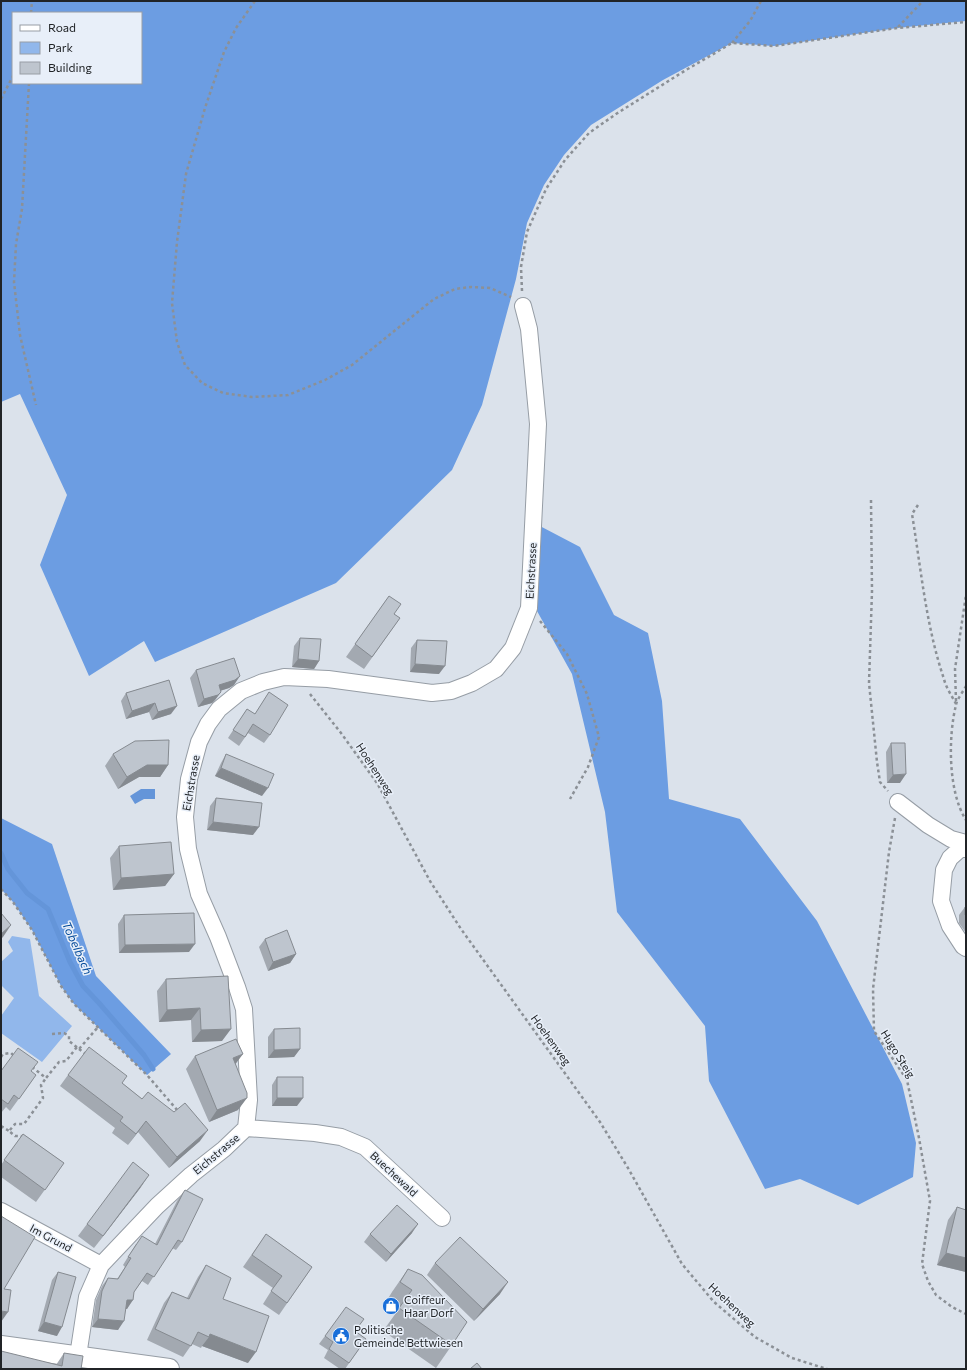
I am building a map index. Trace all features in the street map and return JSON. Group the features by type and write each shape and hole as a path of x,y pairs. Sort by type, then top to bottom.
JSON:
{"main road":[{"path":"1,1346 78,1356 99,1364 169,1369"}],"street":[{"name":"Eichstrasse","path":"78,1356 87,1297 101,1265 157,1206 190,1175 224,1150 246,1128 249,1100 244,1009 224,951 199,894 188,849 185,817 188,786 199,742 218,709 241,691 263,682 284,677 328,680 432,693 451,691 472,683 496,669 513,648 529,608 538,424 529,329 523,306"},
{"path":"898,802 928,825 951,839 966,843"},
{"path":"966,849 960,849 950,858 944,870 941,901 950,926 963,946 966,948"},
{"name":"Buechewald","path":"246,1128 315,1133 341,1137 365,1147 442,1218"},
{"name":"Im Grund","path":"1,1211 101,1265"}],"path":[{"path":"31,12 32,1"},
{"path":"255,1 236,28 224,52 205,108 186,174 177,242 172,303 177,342 185,365 202,383 223,393 252,397 288,395 325,380 352,365 434,299 455,289 471,286 490,288 507,295 523,306"},
{"path":"523,306 521,267 527,232 546,188 564,160 589,133 616,114 732,43 750,21 761,1"},
{"path":"897,28 923,1"},
{"path":"732,43 774,46 897,28 966,22"},
{"path":"1,99 12,78"},
{"path":"29,84 22,209 16,244 14,282 20,336 36,405"},
{"path":"871,500 872,591 869,683 873,731 880,782 898,802"},
{"path":"918,505 912,514 925,601 944,681 956,704"},
{"path":"966,595 955,669 956,704 951,733 951,763 954,788 962,815 966,820"},
{"path":"529,608 567,654 587,694 599,737 588,767 570,799"},
{"name":"Hoehenweg","path":"299,679 342,733 377,783 430,881 461,929 600,1122 628,1168 682,1264 714,1302 755,1337 792,1358 827,1369"},
{"path":"956,704 966,686"},
{"name":"Hugo Steig","path":"898,802 889,852 874,982 874,1031 907,1080 919,1138 930,1201 922,1264 928,1281 936,1295 966,1314"},
{"path":"1,889 13,902 32,930 60,986 74,1004 147,1075 182,1115"},
{"path":"9,1131 16,1124 24,1124 43,1098 41,1085 59,1062 66,1061 98,1027"},
{"path":"52,1034 64,1033 69,1036 69,1041 91,1058"},
{"path":"1,1057 3,1054 11,1053 16,1057"},
{"path":"30,1066 46,1078"},
{"path":"1,1126 15,1136 21,1136 26,1141"}],"green space":[{"path":"12,936 30,939 39,996 72,1026 42,1062 1,1033 1,1016 14,998 1,985 1,962 13,951 8,942"}],"shaded area":[{"path":"1,1 966,1 966,21 897,28 774,46 732,43 663,80 591,125 564,155 544,185 527,223 516,279 482,405 452,470 336,583 155,662 144,641 89,676 40,565 67,495 20,394 1,402"},
{"path":"538,525 580,547 614,615 648,633 662,701 669,799 740,819 817,921 902,1084 916,1143 913,1177 858,1205 800,1179 765,1189 709,1081 705,1026 617,912 605,812 572,674 532,602"},
{"path":"141,789 155,789 155,799 144,799 135,804 130,796"},
{"path":"1,818 52,844 96,976 171,1054 147,1075 74,1004 61,986 32,930 13,902 1,889"}],"building":[{"path":"389,596 401,604 394,614 400,618 372,657 355,644"},
{"path":"300,638 321,639 319,661 298,659"},
{"path":"417,640 447,641 445,666 415,664"},
{"path":"234,658 240,676 235,680 219,685 221,692 218,695 204,699 196,670"},
{"path":"169,680 177,706 158,712 155,703 132,711 126,693"},
{"path":"269,692 288,705 270,735 253,724 245,737 233,730 247,709 255,714"},
{"path":"169,740 168,765 147,765 127,777 113,754 135,741"},
{"path":"891,743 905,743 906,774 893,775"},
{"path":"226,754 274,774 268,788 221,768"},
{"path":"216,798 262,803 259,827 213,822"},
{"path":"171,842 174,874 121,878 119,846"},
{"path":"1,913 11,925 1,934"},
{"path":"194,913 195,944 125,945 124,915"},
{"path":"287,930 296,954 273,962 265,939"},
{"path":"228,976 231,1029 201,1030 200,1008 167,1010 166,979"},
{"path":"300,1028 300,1049 274,1050 274,1029"},
{"path":"236,1039 243,1054 233,1058 247,1093 247,1098 217,1110 195,1056"},
{"path":"89,1047 127,1076 122,1083 142,1099 148,1092 174,1112 185,1103 208,1130 177,1157 146,1121 136,1134 120,1121 123,1117 68,1075"},
{"path":"18,1048 38,1062 31,1071 36,1075 19,1099 14,1095 8,1104 1,1099 1,1071"},
{"path":"277,1077 303,1077 303,1098 277,1098"},
{"path":"23,1134 64,1163 45,1190 4,1160"},
{"path":"133,1162 149,1175 103,1236 87,1224"},
{"path":"185,1190 203,1199 182,1242 178,1240 154,1277 147,1273 134,1292 133,1300 127,1300 124,1321 98,1319 102,1291 108,1278 118,1279 131,1258 128,1257 142,1236 157,1245"},
{"path":"397,1205 418,1224 391,1254 370,1234"},
{"path":"957,1207 966,1210 966,1258 946,1253"},
{"path":"1,1216 35,1237 4,1289 11,1290 8,1312 1,1311"},
{"path":"266,1234 312,1267 287,1303 271,1291 282,1276 252,1255"},
{"path":"460,1237 508,1282 483,1309 435,1263"},
{"path":"206,1265 231,1278 223,1299 269,1316 256,1352 210,1334 209,1337 198,1332 191,1346 155,1329 172,1292 189,1299"},
{"path":"408,1269 422,1275 467,1322 452,1345 399,1308 412,1290 400,1282"},
{"path":"58,1272 76,1277 62,1327 44,1322"},
{"path":"346,1307 364,1319 355,1331 366,1339 349,1363 329,1349 333,1342 325,1336"},
{"path":"1,1351 62,1366 64,1353 83,1356 81,1369 1,1369"},
{"path":"477,1363 482,1369 470,1369"}],"waterway":[{"name":"Tobelbach","path":"1,853 8,869 27,893 48,909 70,962 83,986 144,1055 153,1069"}],"place":[{"name":"Coiffeur Haar Dorf","path":"391,1306"},
{"name":"Politische Gemeinde Bettwiesen","path":"341,1336"}]}
